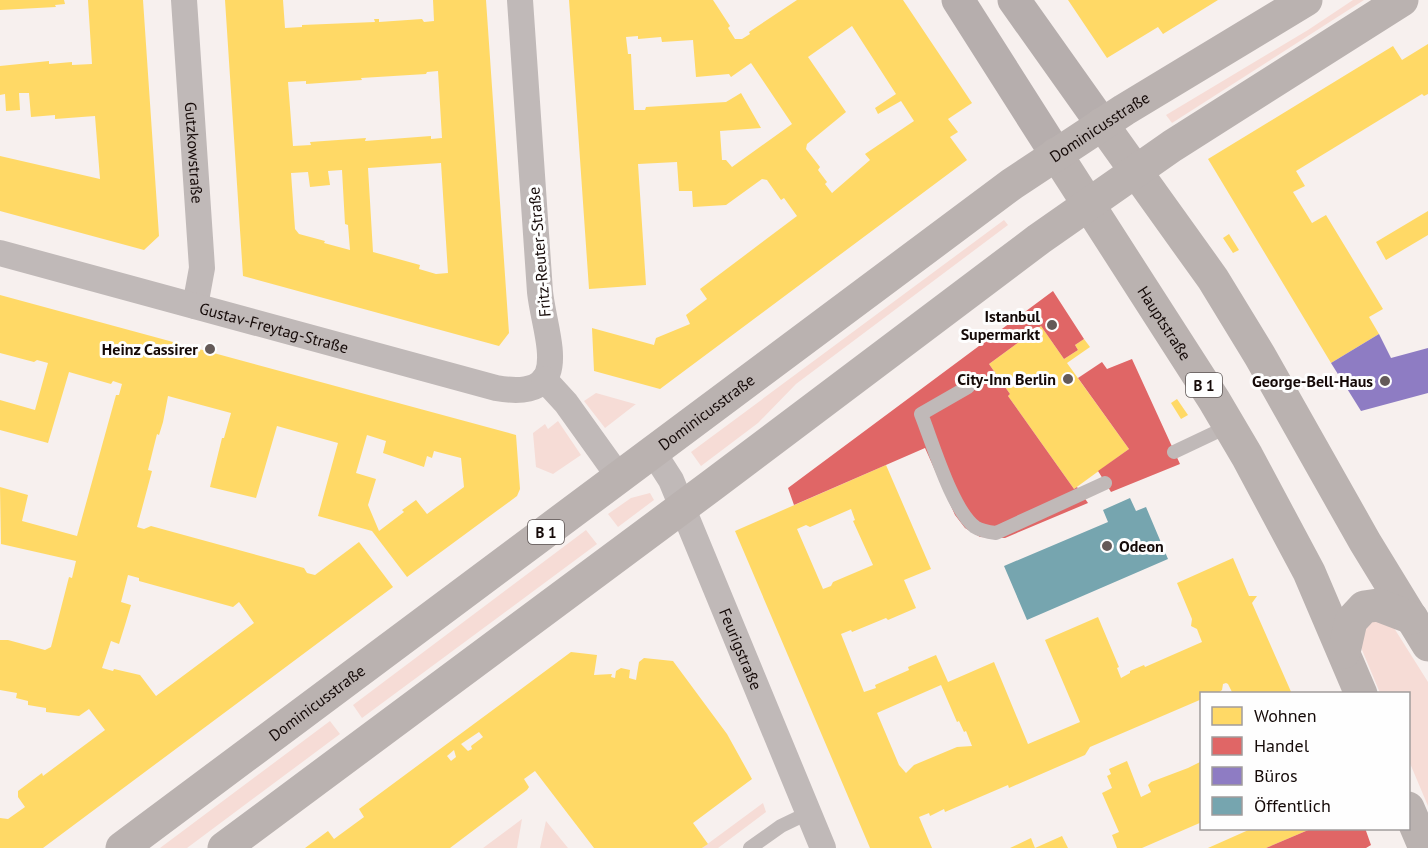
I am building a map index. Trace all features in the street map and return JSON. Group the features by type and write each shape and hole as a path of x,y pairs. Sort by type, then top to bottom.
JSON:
{"main road":[{"name":"Hauptstraße","path":"958,0 1229,426 1281,518 1317,591 1361,692"},
{"path":"1014,0 1213,279 1260,356 1370,550 1420,631"},
{"name":"Dominicusstraße","path":"122,848 1012,184 1102,124 1306,0"},
{"path":"224,848 1039,239 1172,146 1402,0"},
{"path":"1317,591 1350,595 1364,585 1370,550"},
{"path":"1344,652 1351,621 1364,608 1378,605 1420,631"},
{"path":"1410,813 1425,848"}],"street":[{"name":"Gutzkowstraße","path":"184,0 202,268 195,306"},
{"name":"Fritz-Reuter-Straße","path":"520,0 540,292 551,344 549,368 544,379"},
{"name":"Gustav-Freytag-Straße","path":"0,253 496,388 530,389 544,379"},
{"path":"544,379 566,403 619,477"},
{"name":"Feurigstraße","path":"653,452 671,480 824,848"}],"lane":[{"path":"968,387 921,414 958,506 973,526 985,532 996,533 1105,483"},
{"path":"1174,452 1229,426"},
{"path":"750,848 781,826 808,813"}],"shaded area":[{"path":"1353,0 1364,0 1172,123 1166,115 1308,30"},
{"path":"1004,220 1008,225 796,384 758,423 701,466 691,452"},
{"path":"596,393 636,404 605,428 584,401"},
{"path":"558,421 581,455 553,474 536,467 533,433 545,424 548,429"},
{"path":"650,493 654,500 618,527 608,514 631,498"},
{"path":"586,530 597,544 362,718 353,705"},
{"path":"1389,620 1428,682 1428,806 1410,763 1410,692 1380,692 1360,645 1364,622"},
{"path":"330,721 340,734 187,848 160,848"},
{"path":"763,803 766,812 718,848 702,848"},
{"path":"522,819 517,848 483,848"},
{"path":"546,821 568,848 540,848"}],"building: Wohnen":[{"path":"0,0 64,0 65,4 55,5 56,7 0,10"},
{"path":"88,0 143,0 159,236 144,250 0,211 0,156 100,179 95,116 55,119 55,115 31,117 29,93 19,93 20,110 6,111 5,94 0,95 0,66 49,61 49,64 72,62 72,65 92,64"},
{"path":"225,0 283,0 285,28 302,27 302,25 375,22 374,19 379,19 379,22 422,19 424,22 434,21 433,0 486,0 509,333 499,346 243,276","holes":["438,71 442,138 431,139 431,136 365,141 366,138 310,142 311,145 293,146 288,82 306,81 306,84 362,80 361,78 426,74","441,163 448,273 436,274 419,269 420,265 373,252 368,168","342,170 345,224 348,225 350,250 299,234 295,229 291,173 308,172 310,187 330,185 328,171"]},
{"path":"569,0 713,0 730,26 728,28 735,39 742,39 797,0 903,0 972,103 948,119 958,132 950,137 967,160 660,389 594,371 592,328 654,345 656,338 690,324 686,315 707,299 700,289 797,216 784,198 781,200 767,180 762,179 726,205 693,207 692,191 679,191 677,162 638,164 646,285 589,289","holes":["852,26 896,94 875,108 878,114 901,101 914,121 865,154 870,160 832,193 818,170 820,167 806,149 807,144 846,112 808,57","638,36 638,39 661,37 662,42 693,40 696,77 729,74 731,77 751,63 792,124 732,167 726,160 722,160 720,131 761,128 741,93 726,102 646,107 645,110 634,110 631,54 628,54 626,37"]},
{"path":"1068,0 1218,0 1163,34 1158,27 1107,58"},
{"path":"1428,44 1428,94 1424,96 1422,94 1296,171 1305,186 1293,192 1312,223 1326,215 1383,309 1369,317 1379,334 1331,363 1208,159 1393,46 1402,60"},
{"path":"1428,211 1428,235 1386,260 1376,242"},
{"path":"1229,234 1239,250 1233,253 1223,238"},
{"path":"0,295 516,435 520,489 517,496 407,577 372,531 318,516 338,443 277,426 256,498 210,487 222,438 224,438 231,413 168,396 163,422 159,435 157,434 148,470 152,471 137,527 144,529 151,526 304,568 307,573 315,575 359,542 393,587 43,848 0,848 0,818 8,819 25,807 18,797 18,791 42,773 43,776 105,730 89,709 79,716 46,712 46,708 28,705 28,701 16,698 17,693 0,690 0,640 45,650 51,647 69,577 72,578 76,561 1,544 0,487 28,495 22,521 77,536 116,395 119,395 122,384 113,381 111,384 69,372 48,443 0,430 0,400 35,410 48,363 37,360 34,362 0,353","holes":["367,435 386,441 383,453 424,467 427,456 432,458 434,451 461,458 464,487 427,514 416,500 379,531 368,505 376,479 356,473","128,575 139,578 139,581 233,607 239,602 254,623 156,696 140,675 102,668 111,641 119,644 131,605 121,602"]},
{"path":"1041,326 1064,359 1078,350 1075,345 1084,339 1090,347 1067,363 1129,449 1074,489 1008,396 1010,394 989,364"},
{"path":"1177,399 1188,415 1181,419 1171,403"},
{"path":"886,465 931,569 904,580 916,608 888,620 886,618 852,632 851,630 841,634 864,692 909,670 908,667 936,655 948,682 994,662 1028,744 1080,722 1045,640 1098,617 1119,667 1117,668 1121,678 1130,671 1144,665 1145,667 1202,642 1197,629 1191,626 1192,619 1177,583 1233,558 1249,596 1257,596 1252,603 1291,692 1232,692 1226,683 1223,684 1220,692 1200,692 1200,700 1090,747 1085,755 1009,788 1008,785 945,812 944,809 930,816 929,813 919,817 932,848 870,848 735,531","holes":["851,509 855,520 853,521 873,565 833,582 831,586 823,589 797,529 806,525 810,527","941,685 957,722 959,721 964,732 966,731 972,746 957,747 914,765 906,773 899,765 877,713"]},
{"path":"571,652 597,655 594,675 612,674 611,677 615,678 616,671 621,668 630,670 629,678 636,680 639,662 644,658 673,661 727,734 752,779 693,823 708,844 702,848 594,848 535,771 524,779 529,787 527,790 450,848 305,848 328,831 334,839 364,817 359,809","holes":["479,732 483,737 468,751 461,744","454,750 456,757 451,761 447,756"]},
{"path":"1127,761 1141,797 1151,792 1148,785 1151,782 1200,762 1200,823 1142,848 1117,848 1112,835 1119,832 1102,793 1112,788 1107,776 1111,774 1109,769"},
{"path":"1248,830 1308,830 1266,848 1208,848"},
{"path":"1062,836 1068,848 1035,848"},
{"path":"1031,838 1035,848 1010,848"}],"building: Handel":[{"path":"1053,291 1084,339 1075,345 1078,350 1064,359 1041,326 989,364 1010,394 1008,396 1074,489 1077,487 1088,503 1005,538 980,537 965,528 955,515 925,448 794,505 788,488"},
{"path":"1132,359 1180,464 1111,492 1098,471 1129,449 1078,378 1102,362 1107,369"},
{"path":"1308,830 1366,830 1371,845 1366,848 1266,848"}],"building: Büros":[{"name":"George-Bell-Haus","path":"1379,334 1391,358 1428,348 1428,393 1361,411 1331,363"}],"building: Öffentlich":[{"name":"Odeon","path":"1130,498 1136,511 1146,507 1168,559 1027,620 1004,566 1108,522 1103,510"}],"place":[{"name":"Istanbul Supermarkt","path":"1052,325"},
{"name":"Heinz Cassirer","path":"210,349"},
{"name":"City-Inn Berlin","path":"1068,379"},
{"name":"George-Bell-Haus","path":"1385,381"},
{"name":"Odeon","path":"1107,546"}]}
